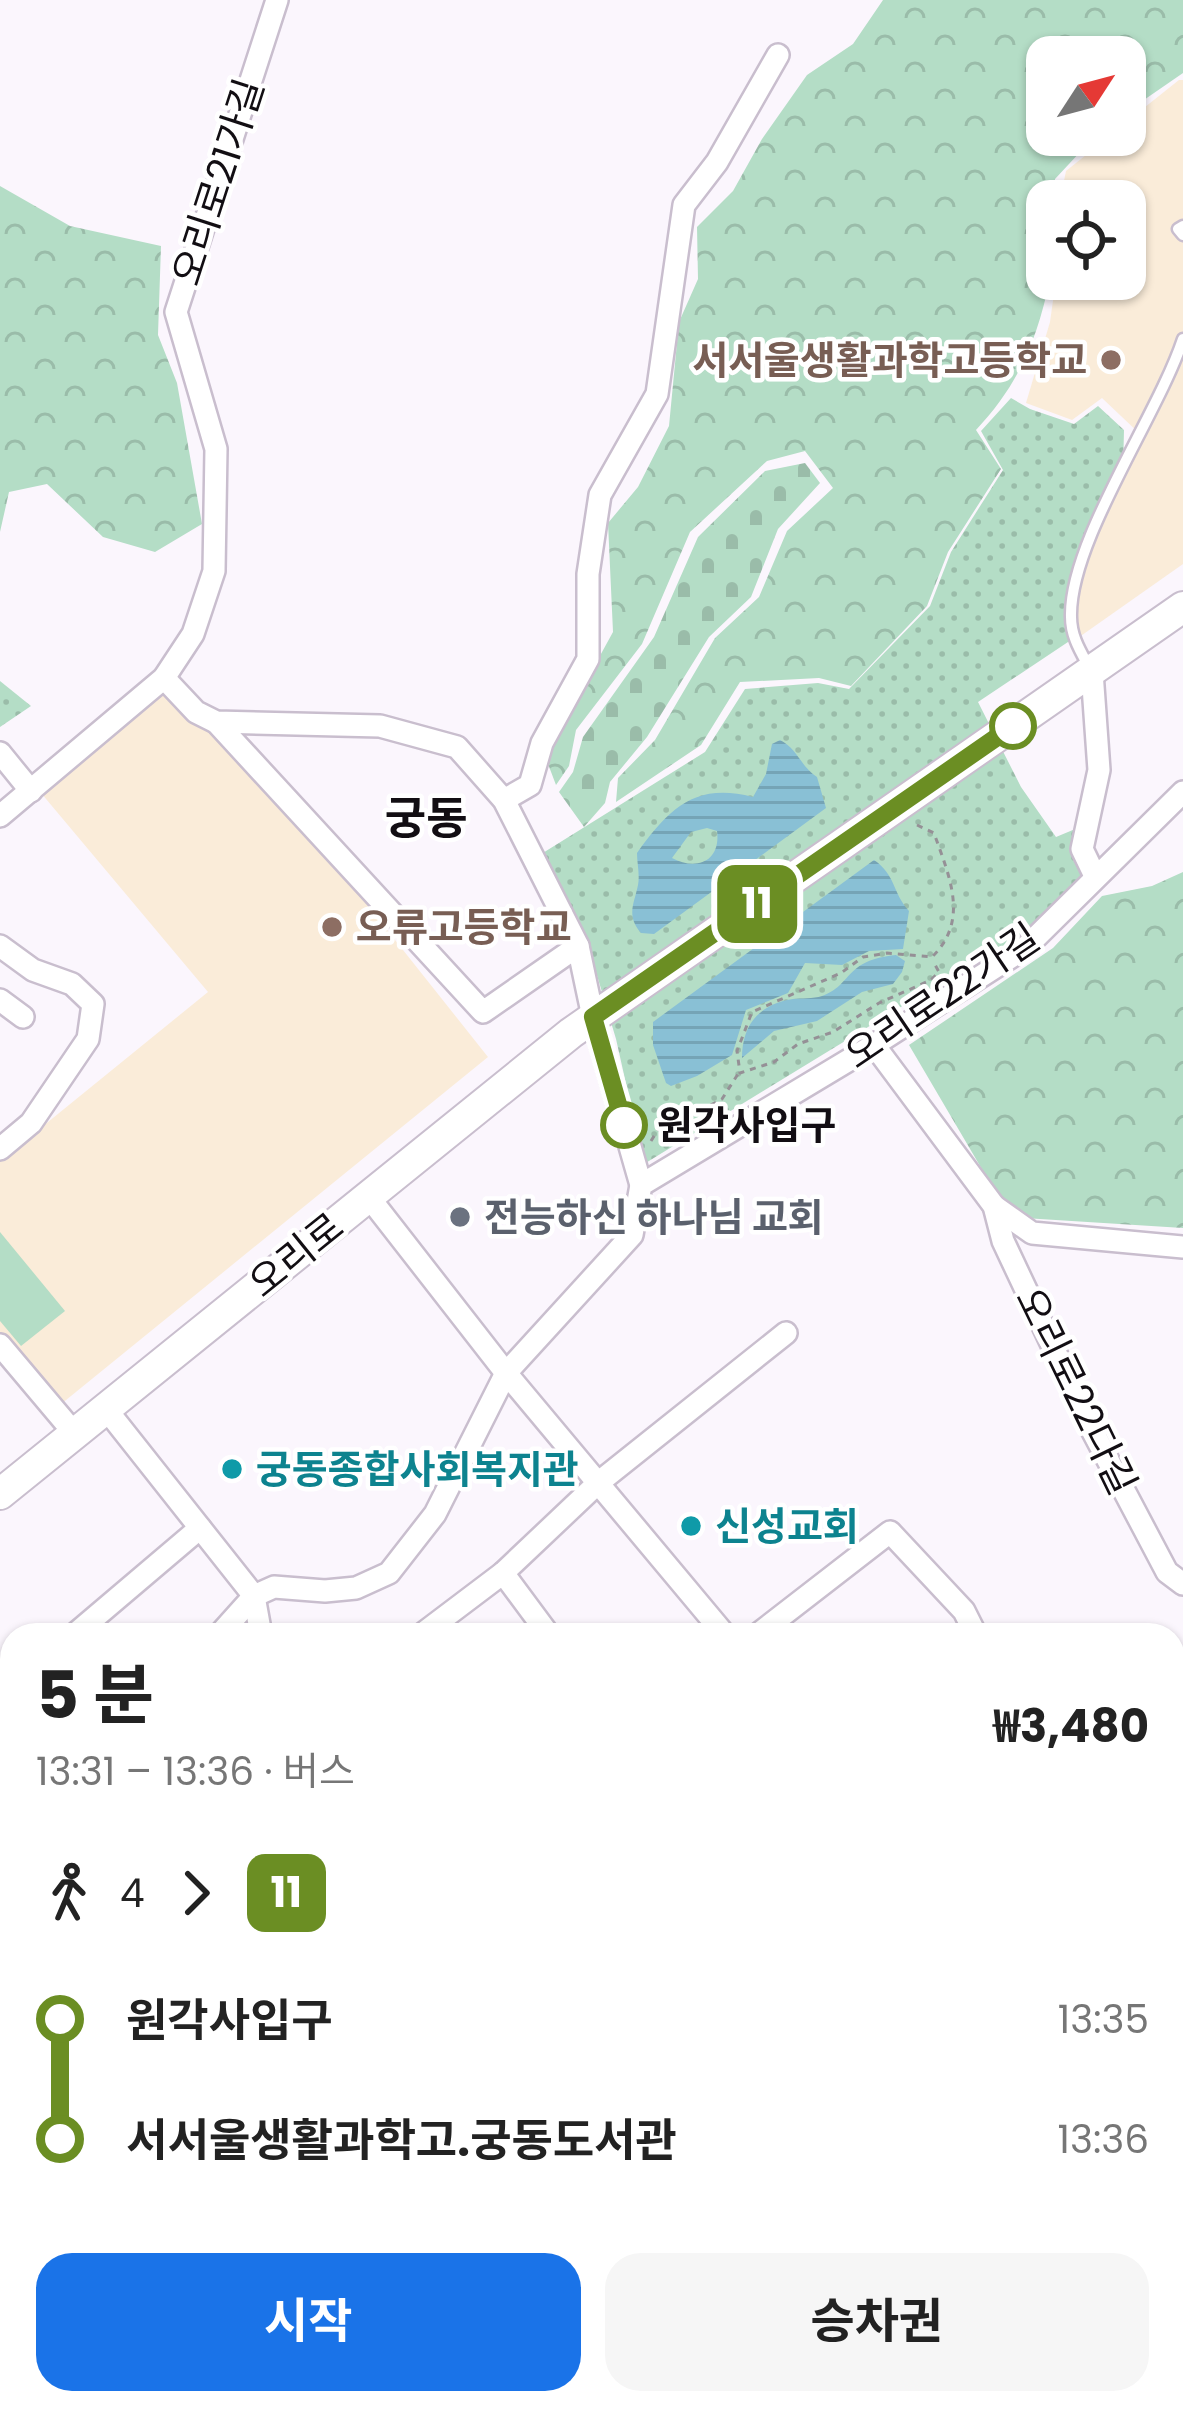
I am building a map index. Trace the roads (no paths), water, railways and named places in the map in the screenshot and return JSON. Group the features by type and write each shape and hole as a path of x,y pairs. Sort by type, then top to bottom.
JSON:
{"main road":[{"name":"오리로","path":"0,1494 593,1017 1183,607"}],"street":[{"name":"오리로21가길","path":"0,816 164,678 194,634 214,571 216,449 176,312 277,0"},
{"path":"504,800 530,785 542,742 588,659 588,574 600,495 657,394 684,205 717,162 778,55"},
{"path":"1092,672 1099,770 1082,850 1096,876"},
{"path":"164,678 196,712 216,722 483,1012 578,946"},
{"path":"216,722 380,726 457,747 504,800 578,946 641,1185 632,1234 506,1373 435,1514 389,1573 356,1588 274,1587 254,1596 230,1623"},
{"path":"0,753 31,791"},
{"name":"오리로22가길","path":"641,1185 1025,948 1183,791"},
{"path":"0,946 33,970 72,984 93,1004 88,1039 31,1124 0,1149"},
{"path":"0,1000 23,1017"},
{"name":"오리로22다길","path":"874,1045 994,1206 1032,1233 1183,1246"},
{"path":"368,1196 506,1373 715,1623"},
{"name":"오리로22다길","path":"994,1206 1003,1241 1092,1430 1178,1578"},
{"path":"437,1623 503,1573 598,1483 786,1333"},
{"path":"0,1345 75,1434"},
{"path":"106,1408 254,1596 259,1623"},
{"path":"88,1623 200,1528"},
{"path":"773,1623 890,1532 970,1623"},
{"path":"503,1573 540,1623"}],"lane":[{"path":"1183,226 1178,230 1183,236"},
{"path":"1092,672 1073,632 1070,613 1078,580 1087,548 1182,348"}],"water":[{"path":"786,743 817,777 826,808 654,934 641,933 632,915 639,881 637,853 685,803 714,793 753,797 766,774 772,744","holes":["717,831 715,850 705,861 690,864 672,858 691,832"]},
{"path":"874,860 909,911 903,949 869,951 842,965 805,963 788,993 746,1010 732,1055 697,1076 671,1086 666,1083 653,1045 653,1022"},
{"path":"896,955 905,961 893,984 862,992 817,1021 774,1031 742,1058 749,1026 762,1011 793,999 822,996 867,962"}],"place":[{"name":"서서울생활과학고등학교","path":"1111,360"},
{"name":"오류고등학교","path":"332,927"},
{"name":"원각사입구","path":"624,1125"},
{"name":"전능하신 하나님 교회","path":"460,1217"},
{"name":"궁동종합사회복지관","path":"232,1469"},
{"name":"신성교회","path":"691,1526"}],"district":[{"name":"궁동","path":"426,818"}]}
